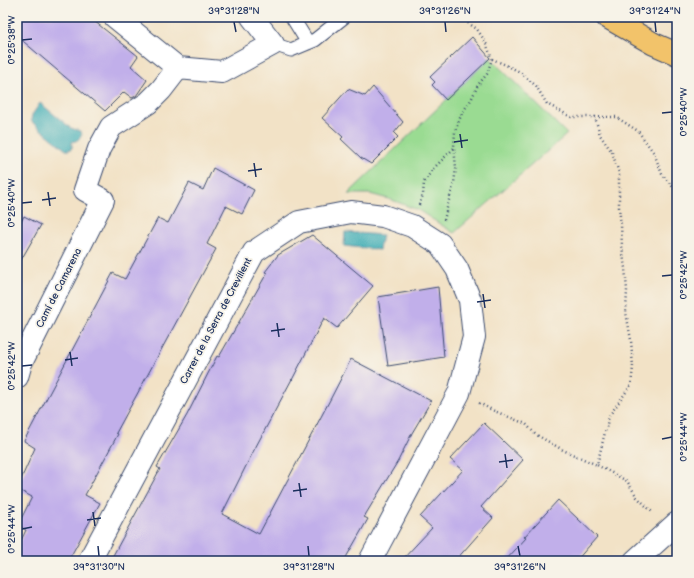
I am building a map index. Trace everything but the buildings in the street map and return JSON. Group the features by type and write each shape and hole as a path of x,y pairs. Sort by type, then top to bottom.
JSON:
{"main road":[{"path":"607,17 654,44 677,54"}],"street":[{"path":"115,17 178,68 222,72 273,44 252,17"},
{"name":"Camí de Camarena","path":"18,367 103,200 85,190 99,149 111,126 148,103 161,90 178,68"},
{"name":"Carrer de la Serra de Crevillent","path":"89,561 254,252 299,222 351,212 383,216 412,226 440,244 456,269 470,300 474,337 459,393 370,561"},
{"path":"636,561 673,526"}],"lane":[{"path":"292,17 308,43"},
{"path":"273,44 291,50 315,40 344,17"}],"path":[{"path":"440,244 445,214 454,183 456,168 454,147 455,131 462,113 471,100 478,84 487,74 492,59 486,43 477,29 465,21 462,17"},
{"path":"492,59 506,64 520,72 536,86 547,104 553,108 572,117 616,117 638,131 654,153 662,174 677,192"},
{"path":"595,117 600,134 612,152 619,173 619,207 627,290 626,312 631,340 633,367 631,386 608,416 597,465"},
{"path":"412,226 423,195 424,182 433,168 454,147"},
{"path":"459,393 492,410 526,424 535,434 563,450 597,465 627,481 636,497 673,526"}],"green space":[{"path":"490,58 567,134 454,233 418,210 392,200 370,194 348,194"}],"water":[{"path":"40,103 71,128 80,131 82,134 78,140 72,142 72,148 69,150 66,150 31,120 32,115"},
{"path":"345,232 382,235 379,250 344,246"}]}
